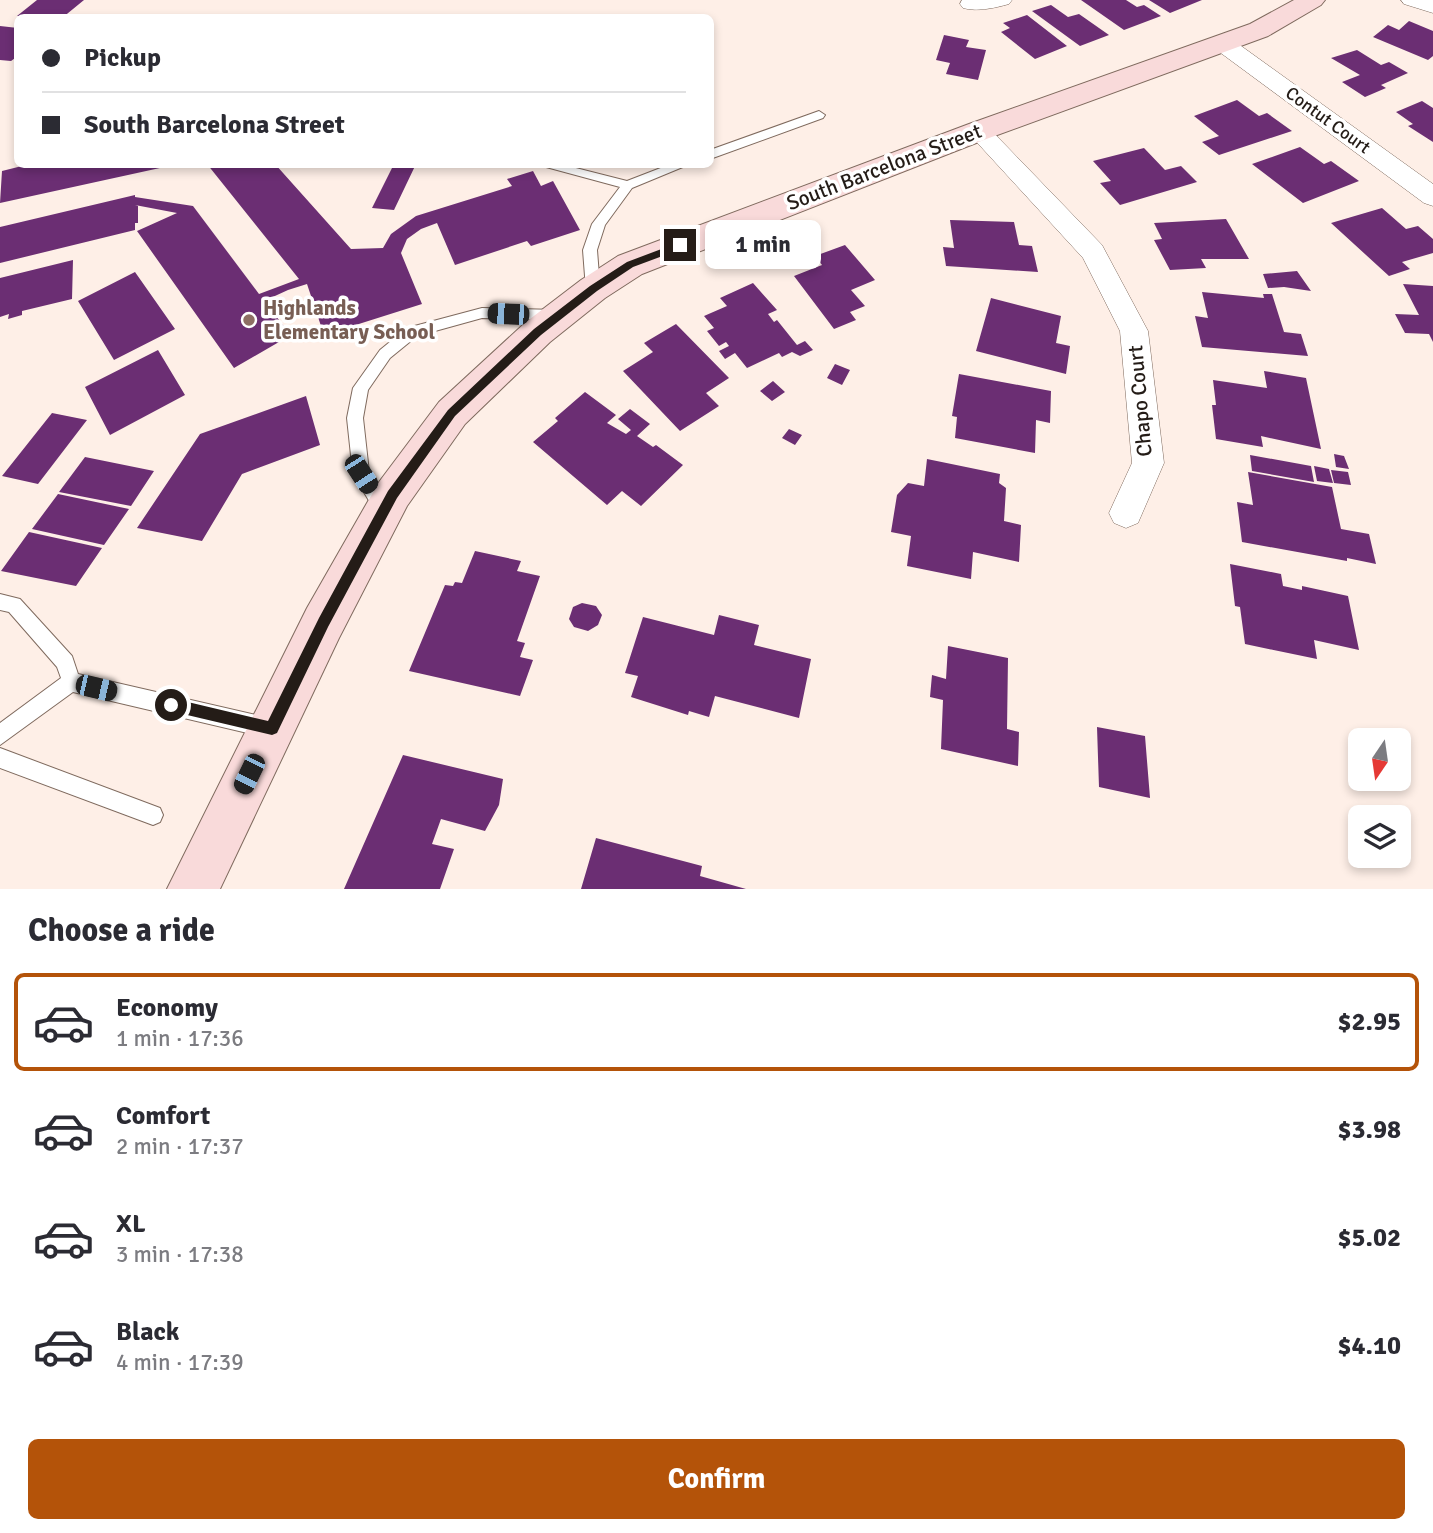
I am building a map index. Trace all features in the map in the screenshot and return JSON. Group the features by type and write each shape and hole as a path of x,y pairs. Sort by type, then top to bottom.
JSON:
{"main road":[{"name":"South Barcelona Street","path":"192,889 323,623 384,511 452,413 538,332 593,289 630,265 979,131 1259,30 1312,0"}],"street":[{"path":"970,4 1002,0"},
{"path":"1411,0 1433,7"},
{"name":"Contut Court","path":"1222,43 1433,197"},
{"name":"Chapo Court","path":"979,131 1093,252 1133,331 1148,463 1126,513"}],"lane":[{"path":"714,154 819,115"},
{"path":"558,168 628,185"},
{"path":"593,289 590,250 599,224 628,185 673,168"},
{"path":"384,511 361,474 355,418 361,388 385,354 412,332 482,313 559,316"},
{"path":"0,602 14,605 65,662 71,682"},
{"path":"0,735 71,682 272,728"},
{"path":"0,758 153,815"}],"building":[{"path":"37,0 84,0 67,14 20,14"},
{"path":"1081,0 1126,0 1137,7 1144,5 1161,16 1124,30"},
{"path":"1149,0 1202,0 1170,13"},
{"path":"1051,5 1068,17 1079,14 1109,35 1080,46 1032,11"},
{"path":"1027,15 1067,46 1035,59 1001,32 1010,28 1003,23"},
{"path":"1409,21 1433,31 1433,56 1428,60 1373,37 1388,25 1399,30"},
{"path":"0,26 14,28 14,59 0,60"},
{"path":"944,35 969,40 966,47 986,50 978,80 946,74 950,63 936,60"},
{"path":"1357,50 1381,65 1389,62 1408,73 1381,85 1386,88 1365,97 1342,82 1360,75 1331,58"},
{"path":"1237,100 1259,116 1267,113 1292,131 1219,155 1202,142 1219,136 1194,116"},
{"path":"1422,101 1433,108 1433,142 1408,126 1413,124 1396,112"},
{"path":"1300,147 1324,164 1331,161 1359,181 1303,203 1252,164"},
{"path":"1144,148 1165,170 1181,166 1197,182 1120,205 1100,183 1111,181 1093,161"},
{"path":"14,168 160,168 0,203 2,171"},
{"path":"210,168 279,168 351,249 383,248 391,234 416,216 512,186 507,179 533,171 541,186 553,181 580,230 531,246 527,241 455,265 437,223 421,229 407,239 401,253 422,304 324,335 307,284 288,290 264,301 291,335 234,368 137,231 177,213 135,205 138,206 138,223 135,223 135,230 0,263 0,227 135,195 193,206 259,294 299,279"},
{"path":"392,168 414,168 394,210 372,208"},
{"path":"1382,208 1406,229 1418,226 1433,239 1433,253 1402,262 1410,269 1389,276 1331,223"},
{"path":"1226,219 1249,259 1201,259 1206,268 1170,270 1154,240 1162,239 1154,223"},
{"path":"950,220 1014,222 1019,245 1032,246 1038,272 946,266 943,247 954,248"},
{"path":"845,245 875,280 851,290 865,306 850,312 856,320 834,329 794,276 822,265 815,256"},
{"path":"73,260 72,299 22,311 22,315 8,319 9,314 0,317 0,278"},
{"path":"1297,271 1311,291 1284,287 1268,288 1263,274"},
{"path":"135,272 175,329 114,360 78,301"},
{"path":"753,283 777,310 768,314 774,322 777,320 797,345 805,341 813,350 800,356 792,352 782,357 779,353 747,368 735,353 725,359 719,351 729,346 726,342 719,346 707,331 714,328 704,316 727,306 720,298"},
{"path":"1403,284 1433,286 1433,342 1429,334 1405,333 1395,314 1419,315"},
{"path":"1202,292 1264,298 1263,294 1272,294 1284,332 1301,334 1308,356 1202,347 1195,316 1208,318"},
{"path":"991,298 1061,316 1056,343 1070,346 1066,374 976,351"},
{"path":"676,324 729,378 706,393 719,406 680,431 623,371 653,352 644,343"},
{"path":"158,350 185,395 110,435 85,387"},
{"path":"835,364 850,370 842,385 827,378"},
{"path":"1264,371 1306,378 1321,449 1261,436 1263,447 1216,439 1212,405 1216,405 1213,380 1267,388"},
{"path":"959,374 1051,391 1050,423 1036,420 1035,453 955,438 957,417 952,416"},
{"path":"773,381 785,392 772,401 760,391"},
{"path":"585,392 616,415 607,423 626,434 631,430 618,419 630,409 650,424 637,436 653,447 656,445 683,465 641,506 622,491 607,505 533,442 558,421 555,418"},
{"path":"306,396 320,445 242,474 202,541 137,528 200,434"},
{"path":"52,413 87,420 38,484 2,476"},
{"path":"789,429 802,435 795,445 782,438"},
{"path":"1334,454 1344,456 1349,469 1336,467"},
{"path":"1250,455 1311,466 1314,482 1252,471"},
{"path":"85,457 154,471 131,506 59,492"},
{"path":"927,459 1000,474 999,483 1006,488 1004,521 1021,525 1019,562 973,552 971,579 907,566 911,536 891,532 897,495 908,483 924,486"},
{"path":"1314,466 1329,469 1333,483 1317,481"},
{"path":"1331,470 1348,472 1351,485 1334,483"},
{"path":"1248,472 1332,487 1341,529 1369,534 1376,564 1242,542 1237,502 1253,505"},
{"path":"58,494 129,509 104,545 32,529"},
{"path":"29,532 102,548 76,586 1,571"},
{"path":"475,551 521,561 517,571 540,576 517,641 525,643 520,657 533,660 520,696 409,671 445,585 462,583"},
{"path":"1230,564 1281,574 1283,586 1302,590 1302,586 1348,596 1359,650 1314,640 1317,659 1245,644 1240,607 1235,606"},
{"path":"582,603 596,606 602,615 598,625 588,631 574,627 569,619 573,607"},
{"path":"719,615 759,625 754,645 811,659 799,718 715,696 709,717 689,711 688,715 631,697 638,676 625,673 643,617 714,635"},
{"path":"948,646 1008,658 1007,729 1019,732 1018,766 941,749 943,700 930,697 932,675 946,679"},
{"path":"1097,727 1145,736 1150,798 1099,787"},
{"path":"403,755 503,779 499,805 485,831 441,819 432,844 454,849 440,889 344,889"},
{"path":"596,838 702,866 700,876 746,889 581,889"}],"place":[{"name":"Highlands Elementary School","path":"249,320"}],"route":[{"path":"171,705 272,728 323,623 393,494 452,413 538,332 593,289 630,265 680,245"}]}
